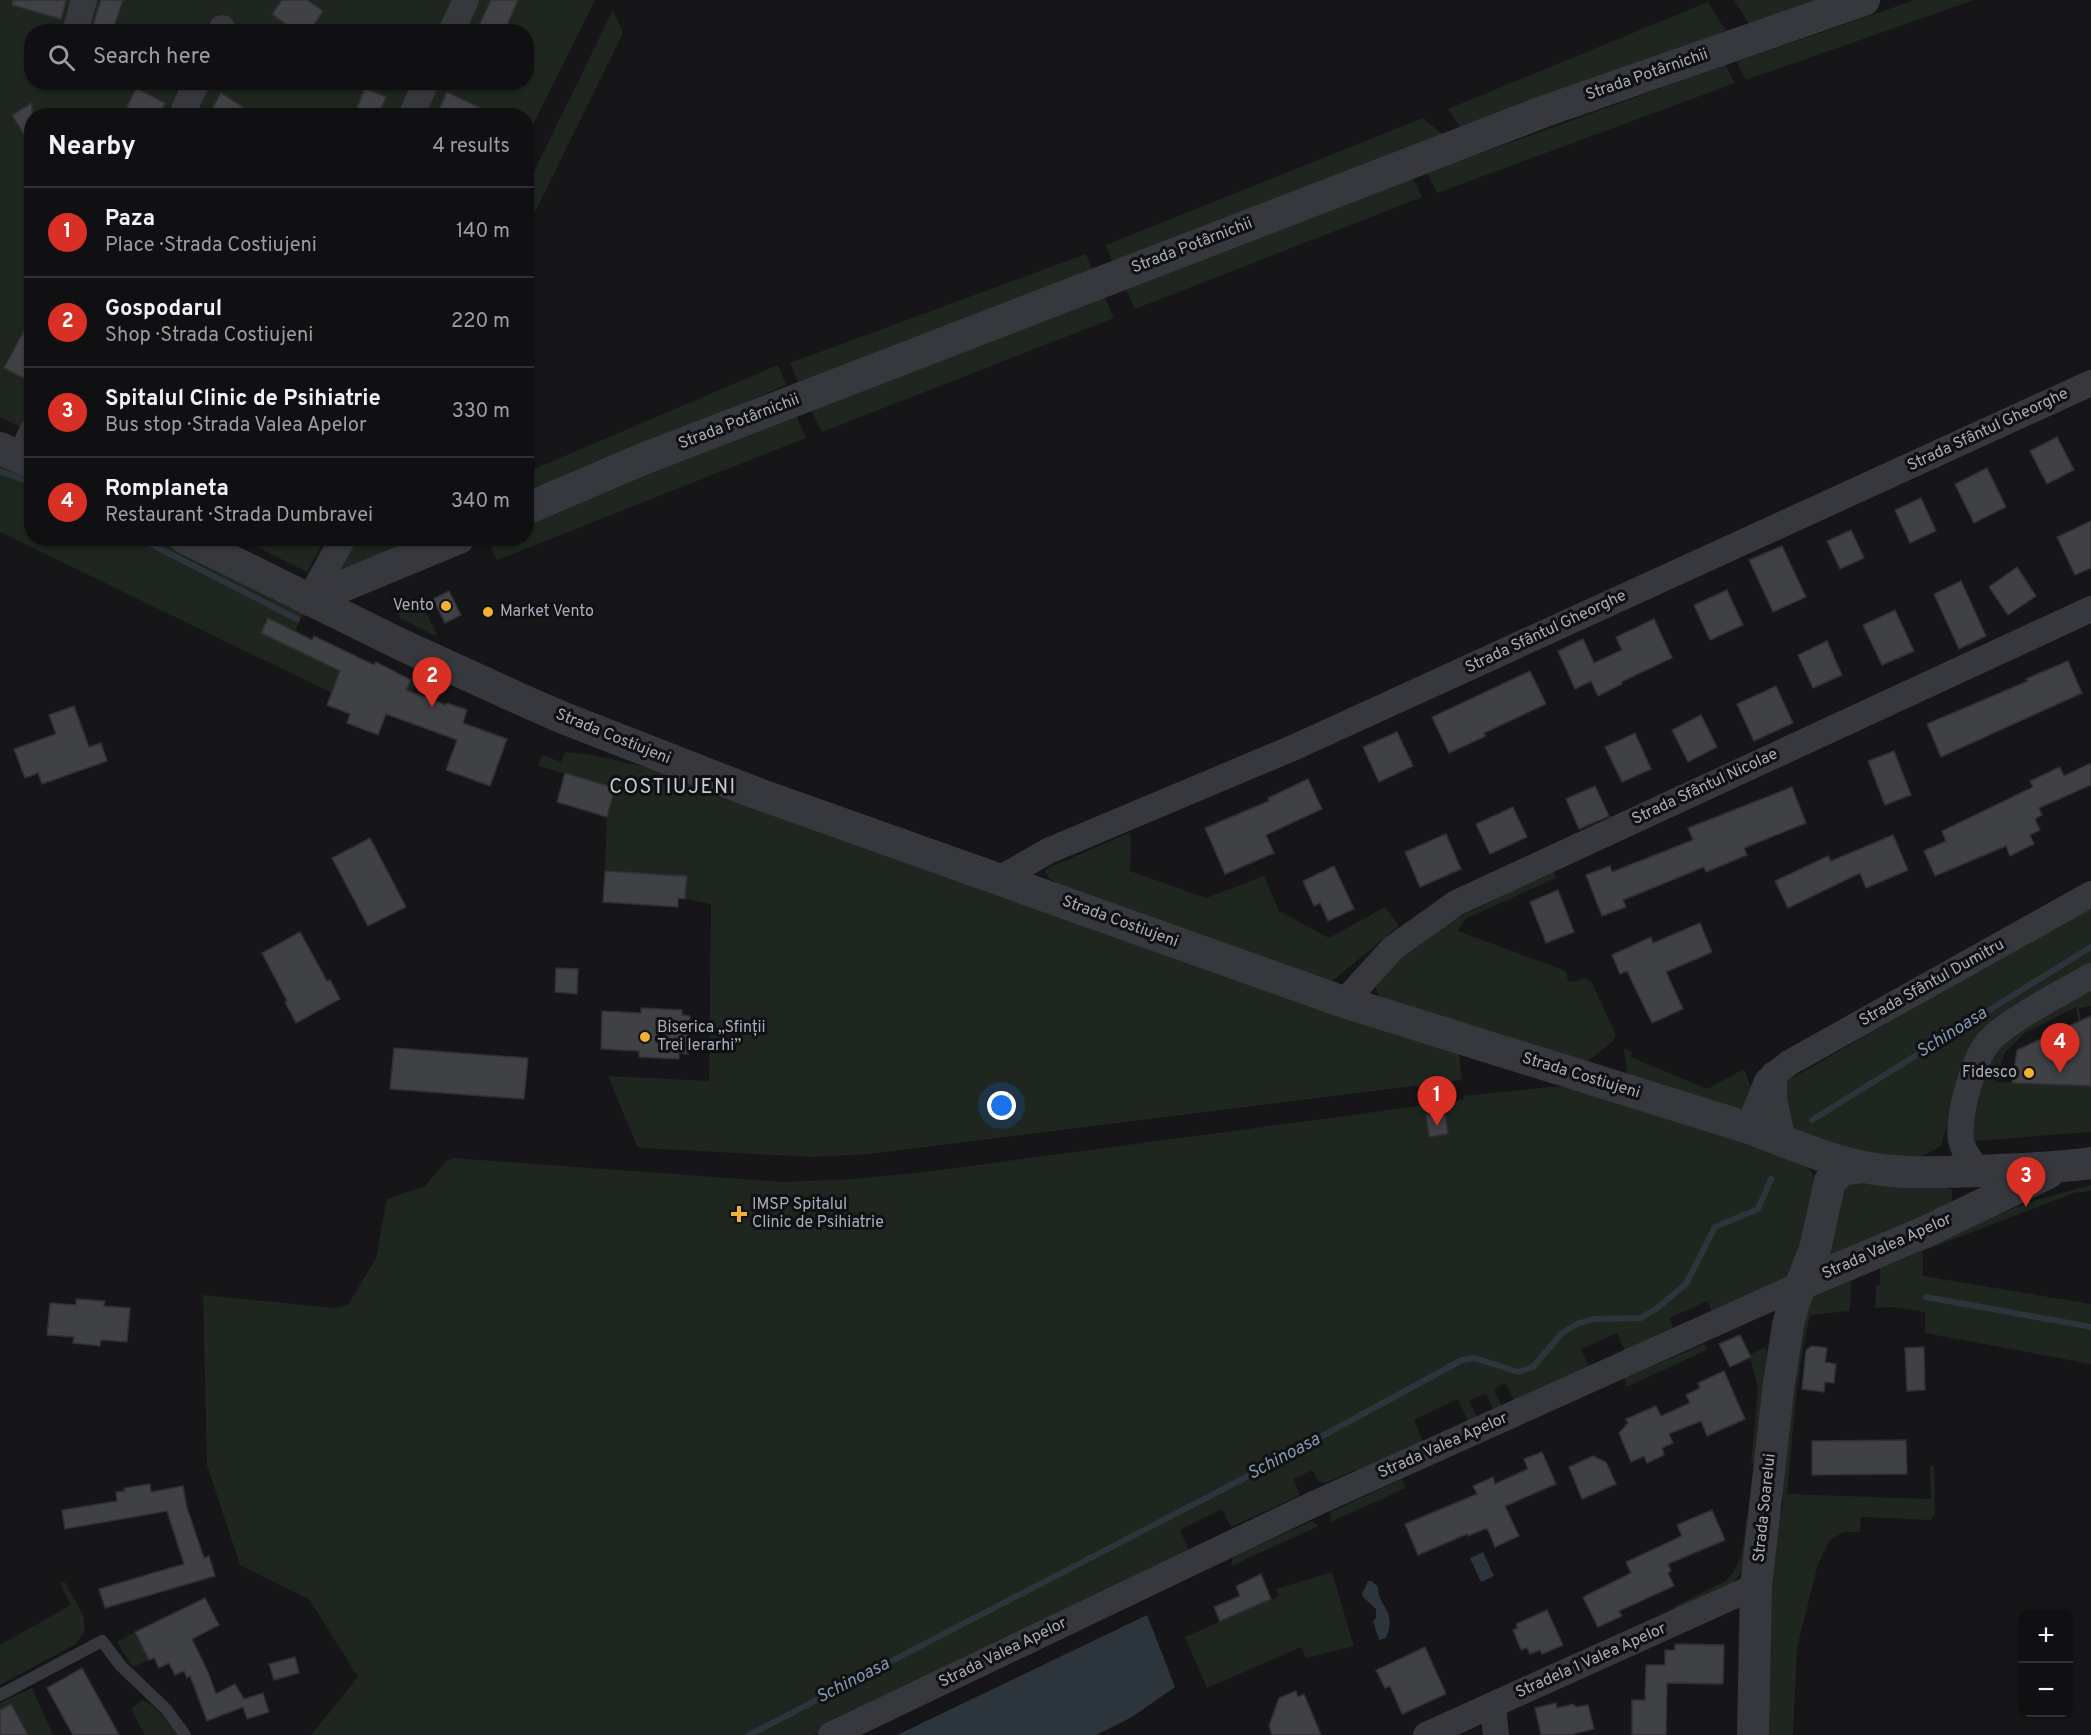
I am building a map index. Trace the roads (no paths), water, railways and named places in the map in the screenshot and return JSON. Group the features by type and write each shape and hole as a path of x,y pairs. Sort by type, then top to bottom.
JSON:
{"street":[{"path":"77,24 84,0"},
{"path":"455,24 466,0"},
{"name":"Strada Potârnichii","path":"534,506 653,455 1545,111 1864,0"},
{"path":"185,108 192,90"},
{"path":"415,108 422,90"},
{"name":"Strada Sfântul Gheorghe","path":"1001,878 1048,850 1295,747 2091,383"},
{"name":"Strada Costiujeni","path":"202,546 404,646 561,717 756,793 1001,878 1344,1002 1752,1129 1814,1154 1864,1167 1909,1173 2060,1168 2091,1164"},
{"path":"309,600 339,546"},
{"path":"309,600 440,546"},
{"name":"Strada Sfântul Nicolae","path":"1344,1002 1393,948 1456,903 2091,609"},
{"name":"Strada Sfântul Dumitru","path":"1752,1129 1754,1114 1767,1081 1789,1063 2091,894"},
{"path":"1960,1215 1969,1201 1965,1172 1969,1159 1962,1143 1961,1113 1974,1069 1989,1041 2015,1021 2091,976"},
{"path":"1774,1074 1774,1099 1783,1141"},
{"path":"1814,1154 1830,1181 1842,1170 1864,1167"},
{"name":"Strada Valea Apelor","path":"831,1735 1316,1503 2060,1168"},
{"name":"Strada Soarelui","path":"1753,1735 1756,1586 1779,1383 1788,1325 1794,1302 1815,1249 1830,1181"},
{"path":"1815,1249 1821,1261 1832,1265 1850,1264"},
{"name":"Stradela 1 Valea Apelor","path":"1426,1735 1756,1586"},
{"path":"1493,1706 1496,1735"}],"lane":[{"path":"0,1695 102,1641 121,1666 166,1709 185,1735"}],"waterway":[{"path":"0,471 24,480"},
{"path":"155,546 297,619"},
{"name":"Schinoasa","path":"1812,1120 2091,947"},
{"name":"Schinoasa","path":"749,1735 1258,1471 1462,1360 1475,1358 1518,1372 1533,1367 1562,1333 1577,1324 1593,1319 1641,1318 1656,1309 1686,1284 1715,1227 1758,1209 1771,1179"},
{"path":"1926,1297 2091,1327"}],"place":[{"name":"Vento","path":"446,606"},
{"name":"Market Vento","path":"488,612"},
{"name":"Gospodarul","path":"432,707"},
{"name":"Biserica „Sfinții Trei Ierarhi”","path":"645,1037"},
{"name":"Fidesco","path":"2029,1073"},
{"name":"Romplaneta","path":"2060,1073"},
{"name":"Paza","path":"1437,1126"},
{"name":"Spitalul Clinic de Psihiatrie","path":"2026,1207"},
{"name":"IMSP Spitalul Clinic de Psihiatrie","path":"739,1214"}],"district":[{"name":"COSTIUJENI","path":"673,788"}]}
